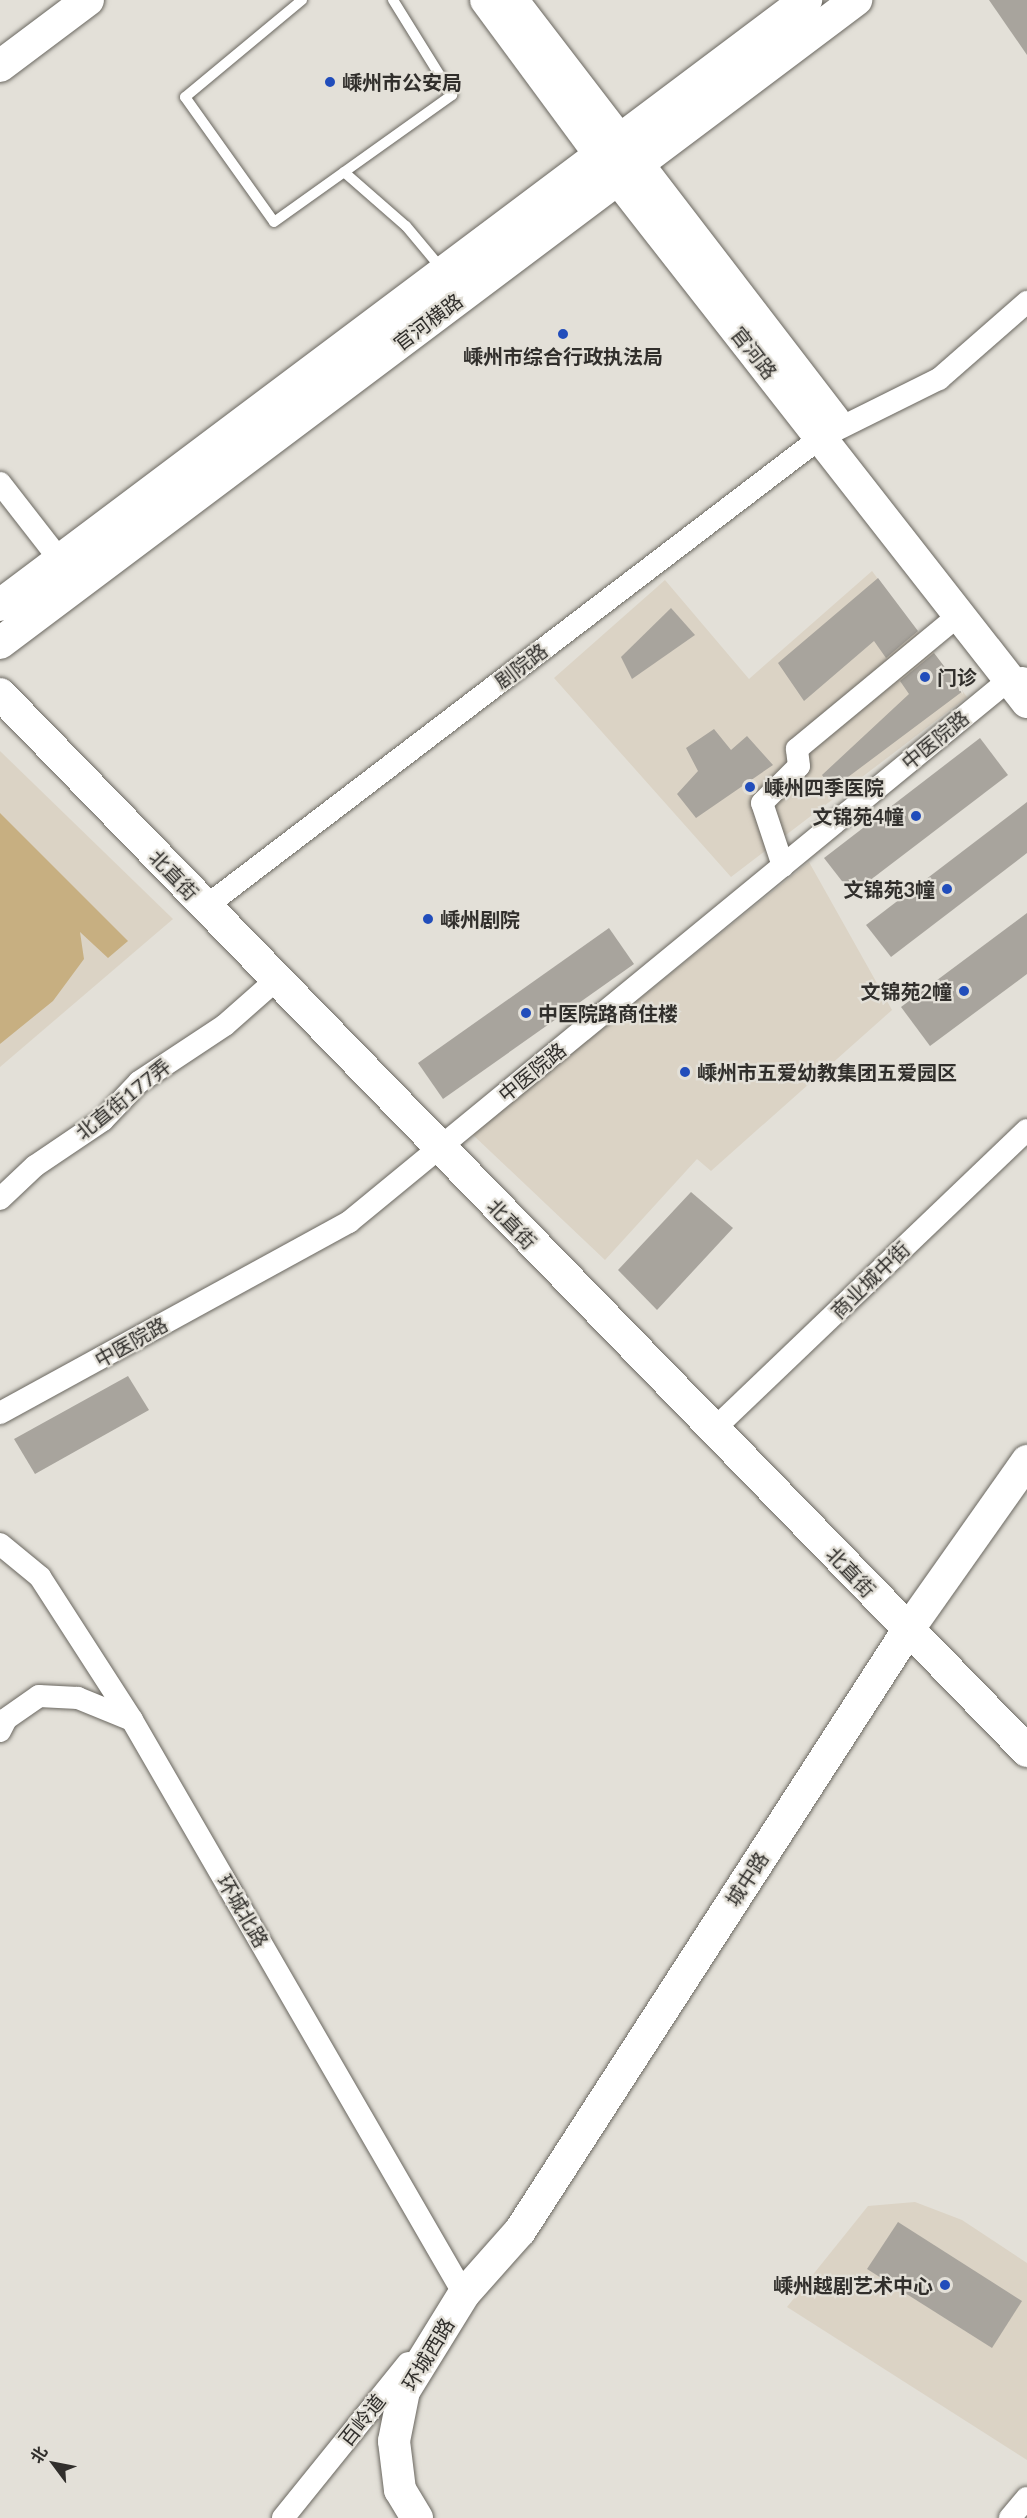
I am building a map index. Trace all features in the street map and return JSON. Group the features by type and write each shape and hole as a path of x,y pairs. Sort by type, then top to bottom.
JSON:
{"street":[{"path":"0,66 88,0"},
{"name":"官河路","path":"486,0 619,160 1023,682"},
{"name":"官河路","path":"512,0 619,160"},
{"name":"官河横路","path":"0,643 619,160 806,0"},
{"name":"官河横路","path":"0,605 444,272 619,160 856,0"},
{"name":"剧院路","path":"205,907 829,432 939,379 1027,302"},
{"name":"官河路","path":"829,432 960,614 1023,682"},
{"path":"0,483 60,560"},
{"path":"783,866 762,803 799,766 797,749 960,614"},
{"name":"中医院路","path":"0,1413 349,1222 783,866 1023,682"},
{"name":"北直街","path":"0,694 1027,1751"},
{"name":"北直街177弄","path":"0,1199 35,1166 103,1120 139,1082 225,1025 276,980"},
{"name":"商业城中街","path":"713,1430 1027,1130"},
{"name":"城中路","path":"465,2294 520,2231 908,1630 1027,1461"},
{"name":"环城北路","path":"0,1544 40,1577 132,1720 465,2294"},
{"path":"0,1731 6,1719 39,1696 78,1698 132,1720"},
{"name":"百岭道","path":"282,2518 465,2294"},
{"name":"环城西路","path":"417,2518 400,2490 394,2441 404,2391 465,2294"},
{"path":"1010,2518 1027,2498"}],"lane":[{"path":"302,0 185,97 274,222 452,95 393,0"},
{"path":"344,172 406,226 444,272"}],"shaded area":[{"name":"嵊州四季医院","path":"872,571 967,697 731,877 554,678 665,580 749,679"},
{"path":"0,751 173,919 0,1067"},
{"path":"0,813 128,941 108,958 80,932 84,959 53,1001 0,1044"},
{"name":"嵊州市五爱幼教集团五爱园区","path":"809,862 892,1010 711,1171 697,1159 605,1260 472,1134"},
{"path":"915,2202 962,2220 1027,2263 1027,2460 787,2307 868,2206"}],"building":[{"path":"989,0 1027,0 1027,55"},
{"path":"878,578 918,631 886,658 874,641 804,701 778,663"},
{"path":"671,608 695,635 632,679 621,657"},
{"path":"934,653 963,691 832,789 822,775 909,694 900,681"},
{"path":"714,729 731,750 747,736 773,765 696,818 677,794 698,771 686,748"},
{"name":"文锦苑4幢","path":"980,738 1008,775 852,894 824,858"},
{"name":"文锦苑3幢","path":"1027,802 1027,853 891,957 866,925"},
{"name":"文锦苑2幢","path":"1027,913 1027,974 930,1046 901,1007"},
{"name":"中医院路商住楼","path":"609,928 634,964 443,1099 418,1063"},
{"path":"691,1192 733,1228 657,1310 618,1270"},
{"path":"128,1376 149,1410 35,1474 14,1439"},
{"name":"嵊州越剧艺术中心","path":"898,2222 1022,2301 992,2348 867,2269"}],"place":[{"name":"嵊州市公安局","path":"330,82"},
{"name":"嵊州市综合行政执法局","path":"563,334"},
{"name":"门诊","path":"925,677"},
{"name":"嵊州四季医院","path":"750,787"},
{"name":"文锦苑4幢","path":"916,816"},
{"name":"文锦苑3幢","path":"947,889"},
{"name":"嵊州剧院","path":"428,919"},
{"name":"文锦苑2幢","path":"964,991"},
{"name":"中医院路商住楼","path":"526,1013"},
{"name":"嵊州市五爱幼教集团五爱园区","path":"685,1072"},
{"name":"嵊州越剧艺术中心","path":"945,2285"}]}
